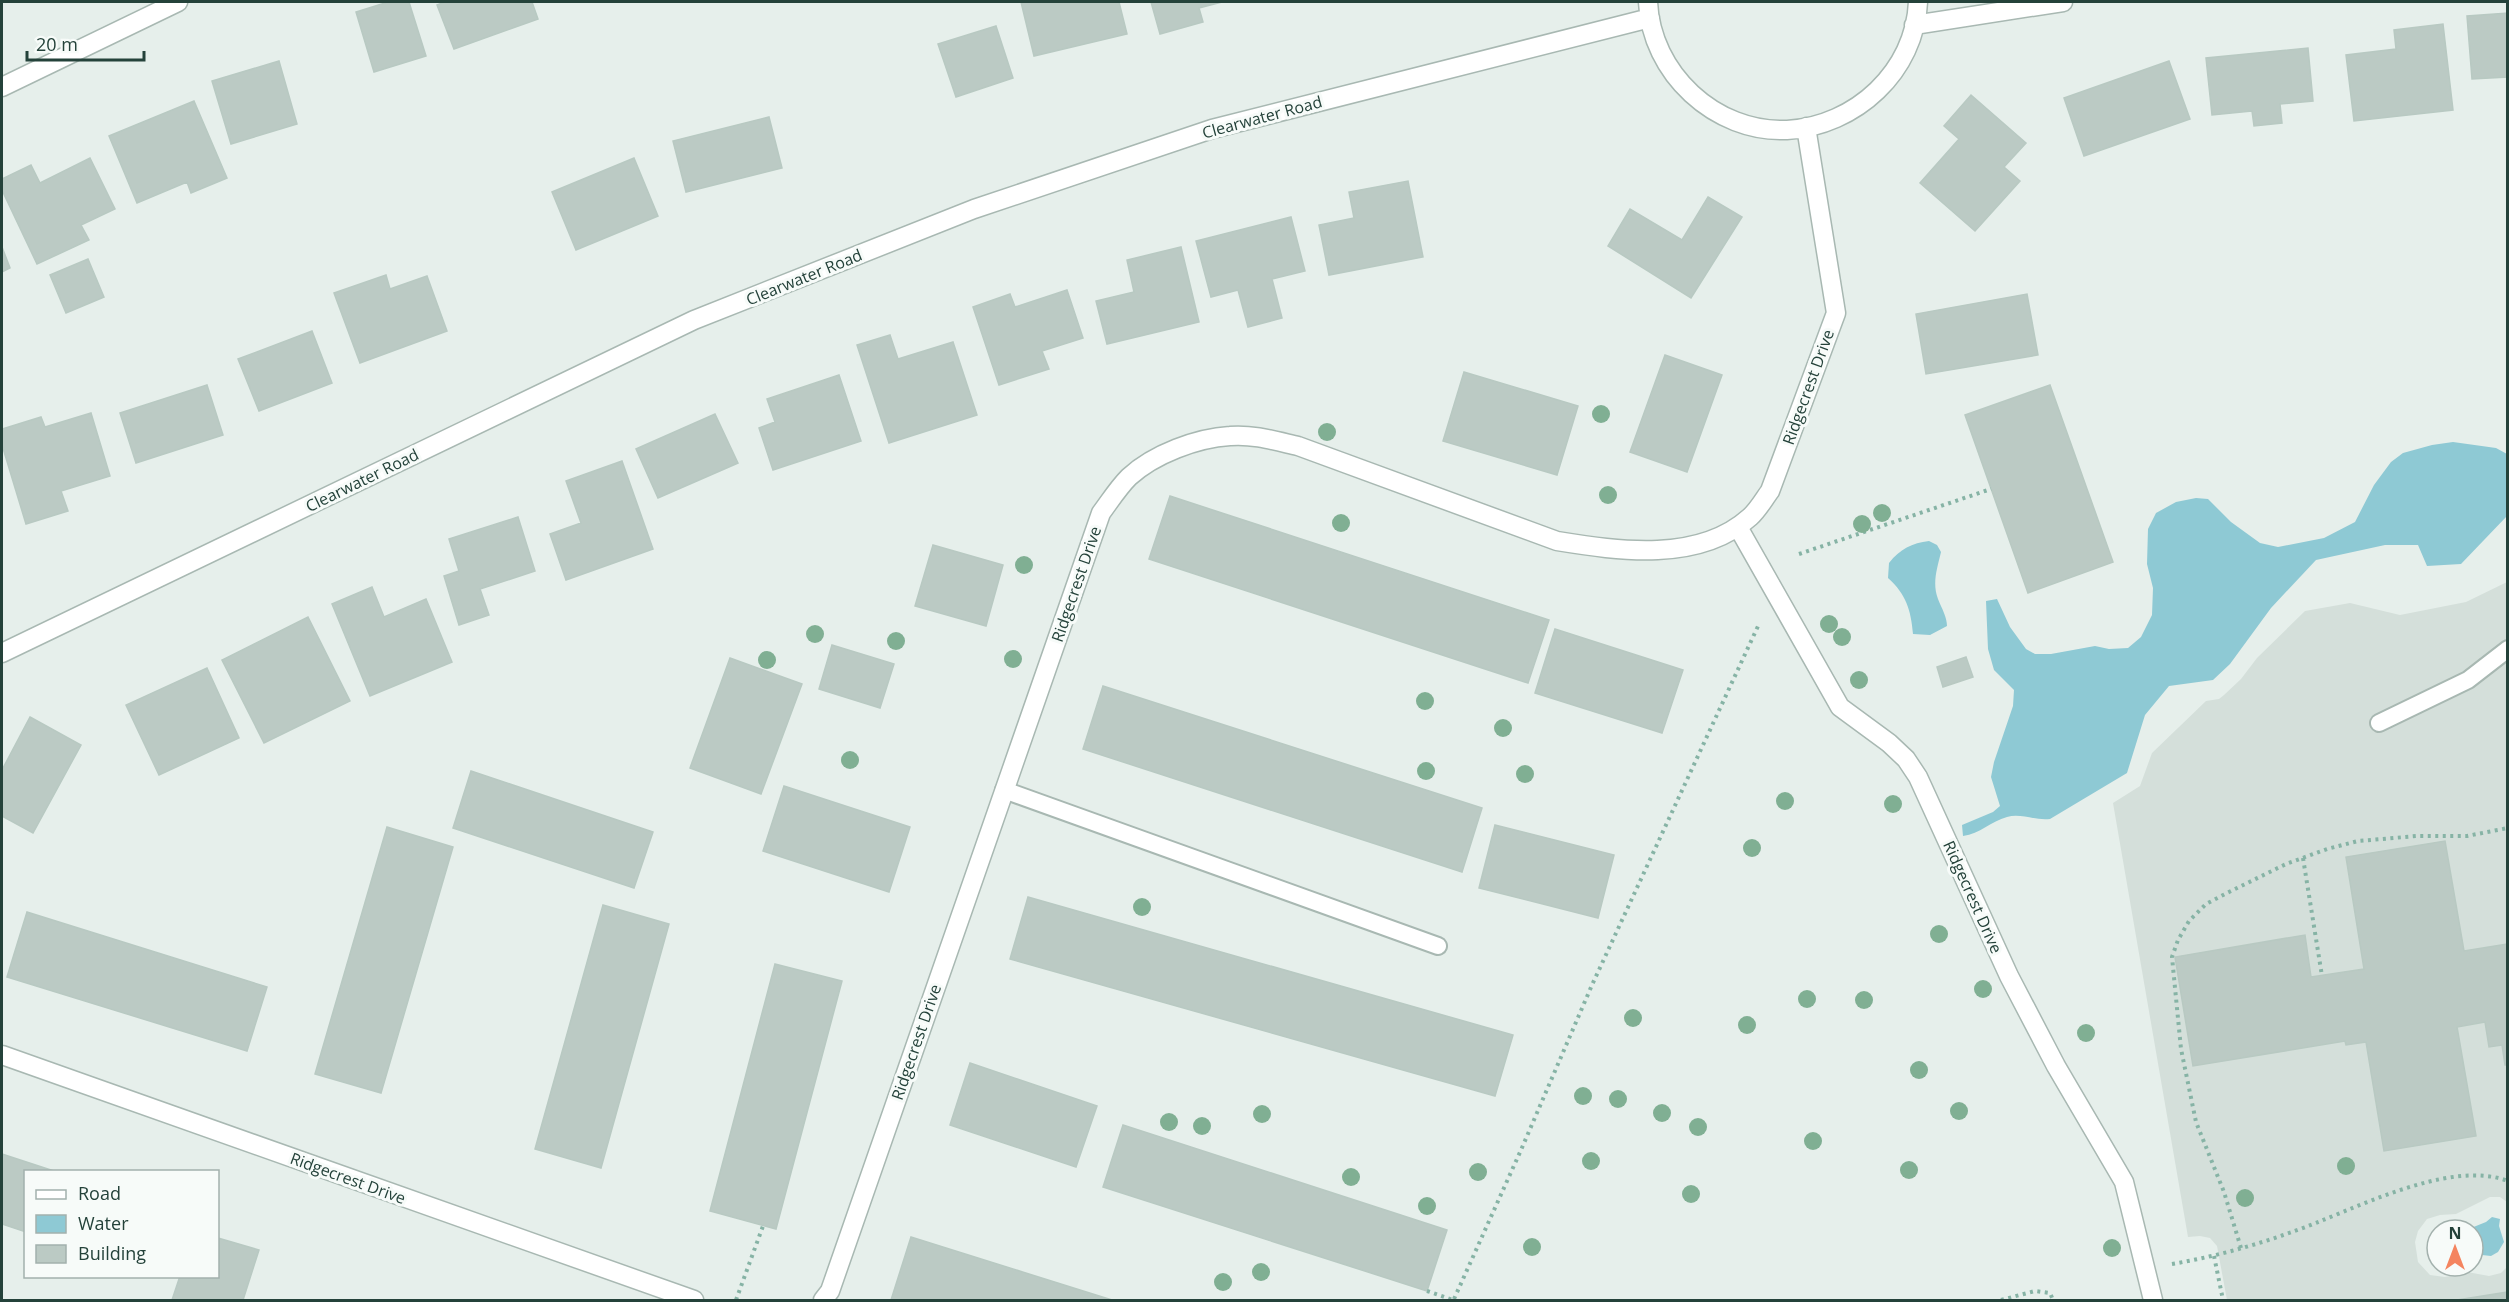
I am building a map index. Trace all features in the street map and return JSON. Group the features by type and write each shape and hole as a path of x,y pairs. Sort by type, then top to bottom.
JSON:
{"street":[{"path":"2,87 178,2"},
{"path":"1649,10 1654,37 1671,71 1683,86 1713,110 1748,125 1787,130 1840,117 1869,99 1882,86 1902,58 1914,25 1918,2"},
{"path":"1914,25 2063,2"},
{"name":"Clearwater Road","path":"2,653 694,320 974,209 1212,129 1649,10"},
{"name":"Ridgecrest Drive","path":"830,1297 1101,513 1130,477 1164,455 1208,439 1231,435 1260,437 1298,446 1557,541 1641,550 1686,547 1722,536 1738,527 1752,515 1770,491 1836,313 1806,127"},
{"name":"Ridgecrest Drive","path":"1738,527 1840,707 1906,759 1918,777 2008,975 2056,1066 2124,1182 2152,1300"},
{"name":"Ridgecrest Drive","path":"2,1055 694,1300"}],"lane":[{"path":"2379,723 2468,680 2508,649"},
{"path":"1004,790 1438,946"}],"path":[{"path":"1799,554 1991,489"},
{"path":"1427,1291 1453,1300 1592,985 1775,590"},
{"path":"2241,1248 2224,1192 2196,1122 2188,1090 2173,985 2172,957 2178,940 2189,921 2206,904 2303,858 2358,841 2417,836 2467,836 2508,828"},
{"path":"2303,858 2322,976"},
{"path":"2145,1269 2214,1256 2241,1248 2443,1178 2489,1175 2508,1181"},
{"path":"736,1300 763,1226"},
{"path":"2214,1256 2223,1300"},
{"path":"2001,1300 2035,1291 2050,1293 2053,1300"}],"shaded area":[{"path":"2507,582 2507,1202 2500,1197 2490,1197 2456,1214 2425,1218 2415,1242 2418,1262 2425,1270 2425,1278 2485,1278 2485,1275 2501,1273 2507,1267 2507,1300 2227,1300 2217,1246 2210,1238 2188,1237 2113,803 2140,786 2152,753 2206,701 2219,699 2224,695 2241,679 2257,658 2305,611 2350,603 2400,615 2466,602"}],"water":[{"path":"2453,442 2496,448 2507,454 2507,516 2461,564 2427,566 2418,545 2385,545 2316,560 2271,608 2230,664 2213,680 2169,686 2145,715 2127,773 2050,819 2007,817 1975,833 1963,836 1962,825 1993,812 2000,806 1991,777 2013,706 2014,690 1994,670 1988,649 1986,601 1997,599 2010,627 2026,649 2035,654 2051,654 2095,646 2109,649 2128,648 2141,637 2152,615 2153,588 2147,564 2148,529 2156,513 2176,502 2196,498 2208,499 2231,522 2260,543 2278,547 2324,538 2355,522 2374,485 2391,462 2403,453"},
{"path":"1929,541 1937,545 1941,552 1935,587 1947,626 1930,635 1913,634 1906,603 1899,590 1888,578 1889,563 1907,547"},
{"path":"2492,1217 2500,1219 2499,1226 2504,1242 2498,1252 2491,1256 2485,1255 2486,1222"}],"building":[{"path":"388,2 409,2 426,56 374,72 356,12"},
{"path":"445,2 532,2 538,19 454,49 437,5"},
{"path":"1021,2 1119,2 1127,34 1034,56"},
{"path":"1151,2 1222,2 1199,8 1203,22 1160,34"},
{"path":"2508,13 2508,77 2472,79 2467,16"},
{"path":"2443,24 2453,110 2354,121 2346,55 2396,49 2394,30"},
{"path":"996,26 1013,78 956,97 938,44"},
{"path":"2308,48 2313,101 2280,104 2282,123 2254,126 2252,111 2212,115 2206,58"},
{"path":"279,61 297,124 231,144 212,81"},
{"path":"2169,61 2190,119 2084,156 2064,98"},
{"path":"1971,95 2026,143 2004,167 2020,181 1975,231 1920,183 1959,139 1944,126"},
{"path":"194,101 227,178 191,193 187,182 137,203 109,136"},
{"path":"769,117 782,168 686,192 673,141"},
{"path":"90,158 115,209 81,225 89,240 37,264 2,190 2,179 31,165 40,183"},
{"path":"634,158 658,216 576,250 552,192"},
{"path":"1408,181 1423,257 1329,275 1319,225 1354,218 1349,192"},
{"path":"1708,197 1742,217 1691,298 1608,246 1630,209 1682,240"},
{"path":"1291,217 1305,271 1272,279 1282,318 1248,327 1238,290 1211,297 1196,241"},
{"path":"2,247 10,268 2,272"},
{"path":"1181,247 1199,322 1107,344 1096,301 1134,292 1127,260"},
{"path":"88,259 104,297 66,313 50,275"},
{"path":"386,275 390,289 427,276 447,331 360,363 334,293"},
{"path":"1067,290 1083,338 1042,351 1049,369 999,385 973,307 1010,294 1015,307"},
{"path":"2027,294 2038,355 1926,374 1916,314"},
{"path":"312,331 332,383 259,411 238,359"},
{"path":"890,335 898,359 953,342 977,415 889,443 857,345"},
{"path":"1665,355 1722,375 1687,472 1630,452"},
{"path":"1464,372 1578,406 1557,475 1443,441"},
{"path":"839,375 861,441 773,470 759,428 775,422 767,399"},
{"path":"207,385 223,435 136,463 120,413"},
{"path":"2050,385 2113,562 2028,593 1965,415"},
{"path":"91,413 110,476 61,491 68,511 26,524 2,445 2,429 41,417 45,427"},
{"path":"715,414 738,463 658,498 636,449"},
{"path":"622,461 653,549 566,580 550,534 581,523 566,481"},
{"path":"1170,496 1549,620 1528,683 1149,559"},
{"path":"518,517 535,571 480,589 489,615 459,625 444,576 459,571 449,539"},
{"path":"933,545 1003,565 986,626 915,606"},
{"path":"372,587 384,617 426,599 452,662 370,696 332,604"},
{"path":"308,617 350,701 264,743 222,660"},
{"path":"1555,629 1683,670 1662,733 1535,693"},
{"path":"832,645 894,664 880,708 819,689"},
{"path":"1966,657 1973,677 1943,687 1937,667"},
{"path":"730,658 802,684 761,794 690,768"},
{"path":"207,668 239,738 159,775 126,705"},
{"path":"1103,686 1482,808 1462,872 1083,749"},
{"path":"30,717 81,745 33,833 2,816 2,770"},
{"path":"471,771 653,832 634,888 453,828"},
{"path":"784,786 910,827 889,892 763,851"},
{"path":"1495,825 1614,855 1598,918 1479,888"},
{"path":"387,827 453,847 381,1093 315,1074"},
{"path":"2445,841 2464,951 2508,944 2508,1065 2505,1065 2502,1045 2489,1047 2485,1022 2457,1027 2476,1136 2384,1151 2366,1042 2346,1045 2345,1041 2193,1066 2175,957 2305,935 2311,977 2364,969 2346,857"},
{"path":"1028,897 1513,1035 1495,1096 1010,959"},
{"path":"603,905 669,924 601,1168 535,1149"},
{"path":"27,912 267,987 247,1051 7,977"},
{"path":"775,964 842,981 776,1229 710,1211"},
{"path":"970,1063 1097,1106 1076,1167 950,1125"},
{"path":"1123,1125 1447,1230 1427,1291 1103,1187"},
{"path":"2,1154 51,1170 24,1170 24,1231 2,1224"},
{"path":"911,1237 1112,1300 891,1300"},
{"path":"219,1238 259,1250 243,1300 172,1300 179,1278 219,1278"},
{"path":"2508,1292 2508,1300 2457,1300"}]}
